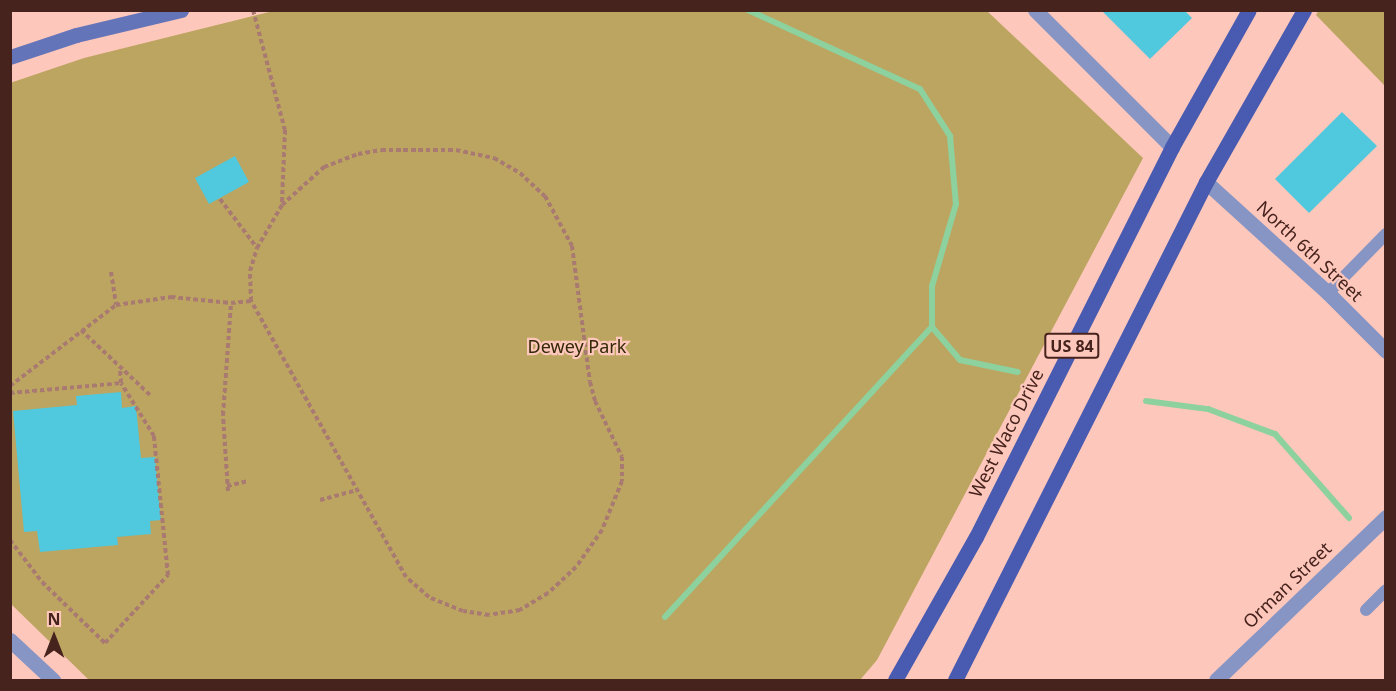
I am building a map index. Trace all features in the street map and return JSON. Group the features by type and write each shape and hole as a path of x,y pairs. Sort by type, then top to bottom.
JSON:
{"main road":[{"path":"10,57 132,16 181,10"},
{"name":"West Waco Drive","path":"895,681 976,537 1172,147 1249,10"},
{"name":"US 84","path":"955,681 1206,182 1304,10"}],"street":[{"path":"1035,10 1172,147"},
{"name":"North 6th Street","path":"1206,182 1328,293 1386,351"},
{"name":"Orman Street","path":"1216,681 1386,517"},
{"path":"10,640 53,681"}],"lane":[{"path":"1328,293 1386,234"},
{"path":"1366,610 1386,590"}],"path":[{"path":"253,10 285,130 282,205"},
{"path":"456,150 494,158 534,183 555,209 572,246 590,382 624,467 610,514 576,567 548,593 520,610 489,615 463,611 429,597 406,577 251,300 250,271 257,248 282,205 324,167 358,154 456,150"},
{"path":"220,199 257,248"},
{"path":"111,272 116,305"},
{"path":"10,386 116,305 171,297 231,303 251,300"},
{"path":"228,491 223,415 231,303"},
{"path":"81,330 150,395"},
{"path":"10,540 42,582 105,643 168,575 154,435 121,383 120,368"},
{"path":"10,393 121,383"},
{"path":"227,486 248,481"},
{"path":"320,500 358,490"}],"green space":[{"path":"1319,10 1385,11 1385,86 1316,15"},
{"name":"Dewey Park","path":"273,11 987,11 1143,158 877,660 860,680 89,680 11,604 10,83 84,58"}],"building":[{"path":"1101,10 1184,10 1192,18 1150,59"},
{"path":"1342,112 1377,146 1309,213 1275,179"},
{"path":"235,156 249,182 209,204 195,178"},
{"path":"121,392 122,408 136,406 141,458 155,457 161,520 150,521 151,534 117,537 118,545 40,552 37,531 24,532 13,411 77,405 76,396"}],"waterway":[{"path":"748,10 920,89 950,136 956,204 932,286 932,327 960,360 1018,372"},
{"path":"665,617 932,327"},
{"path":"1146,401 1208,409 1275,434 1349,518"}]}
